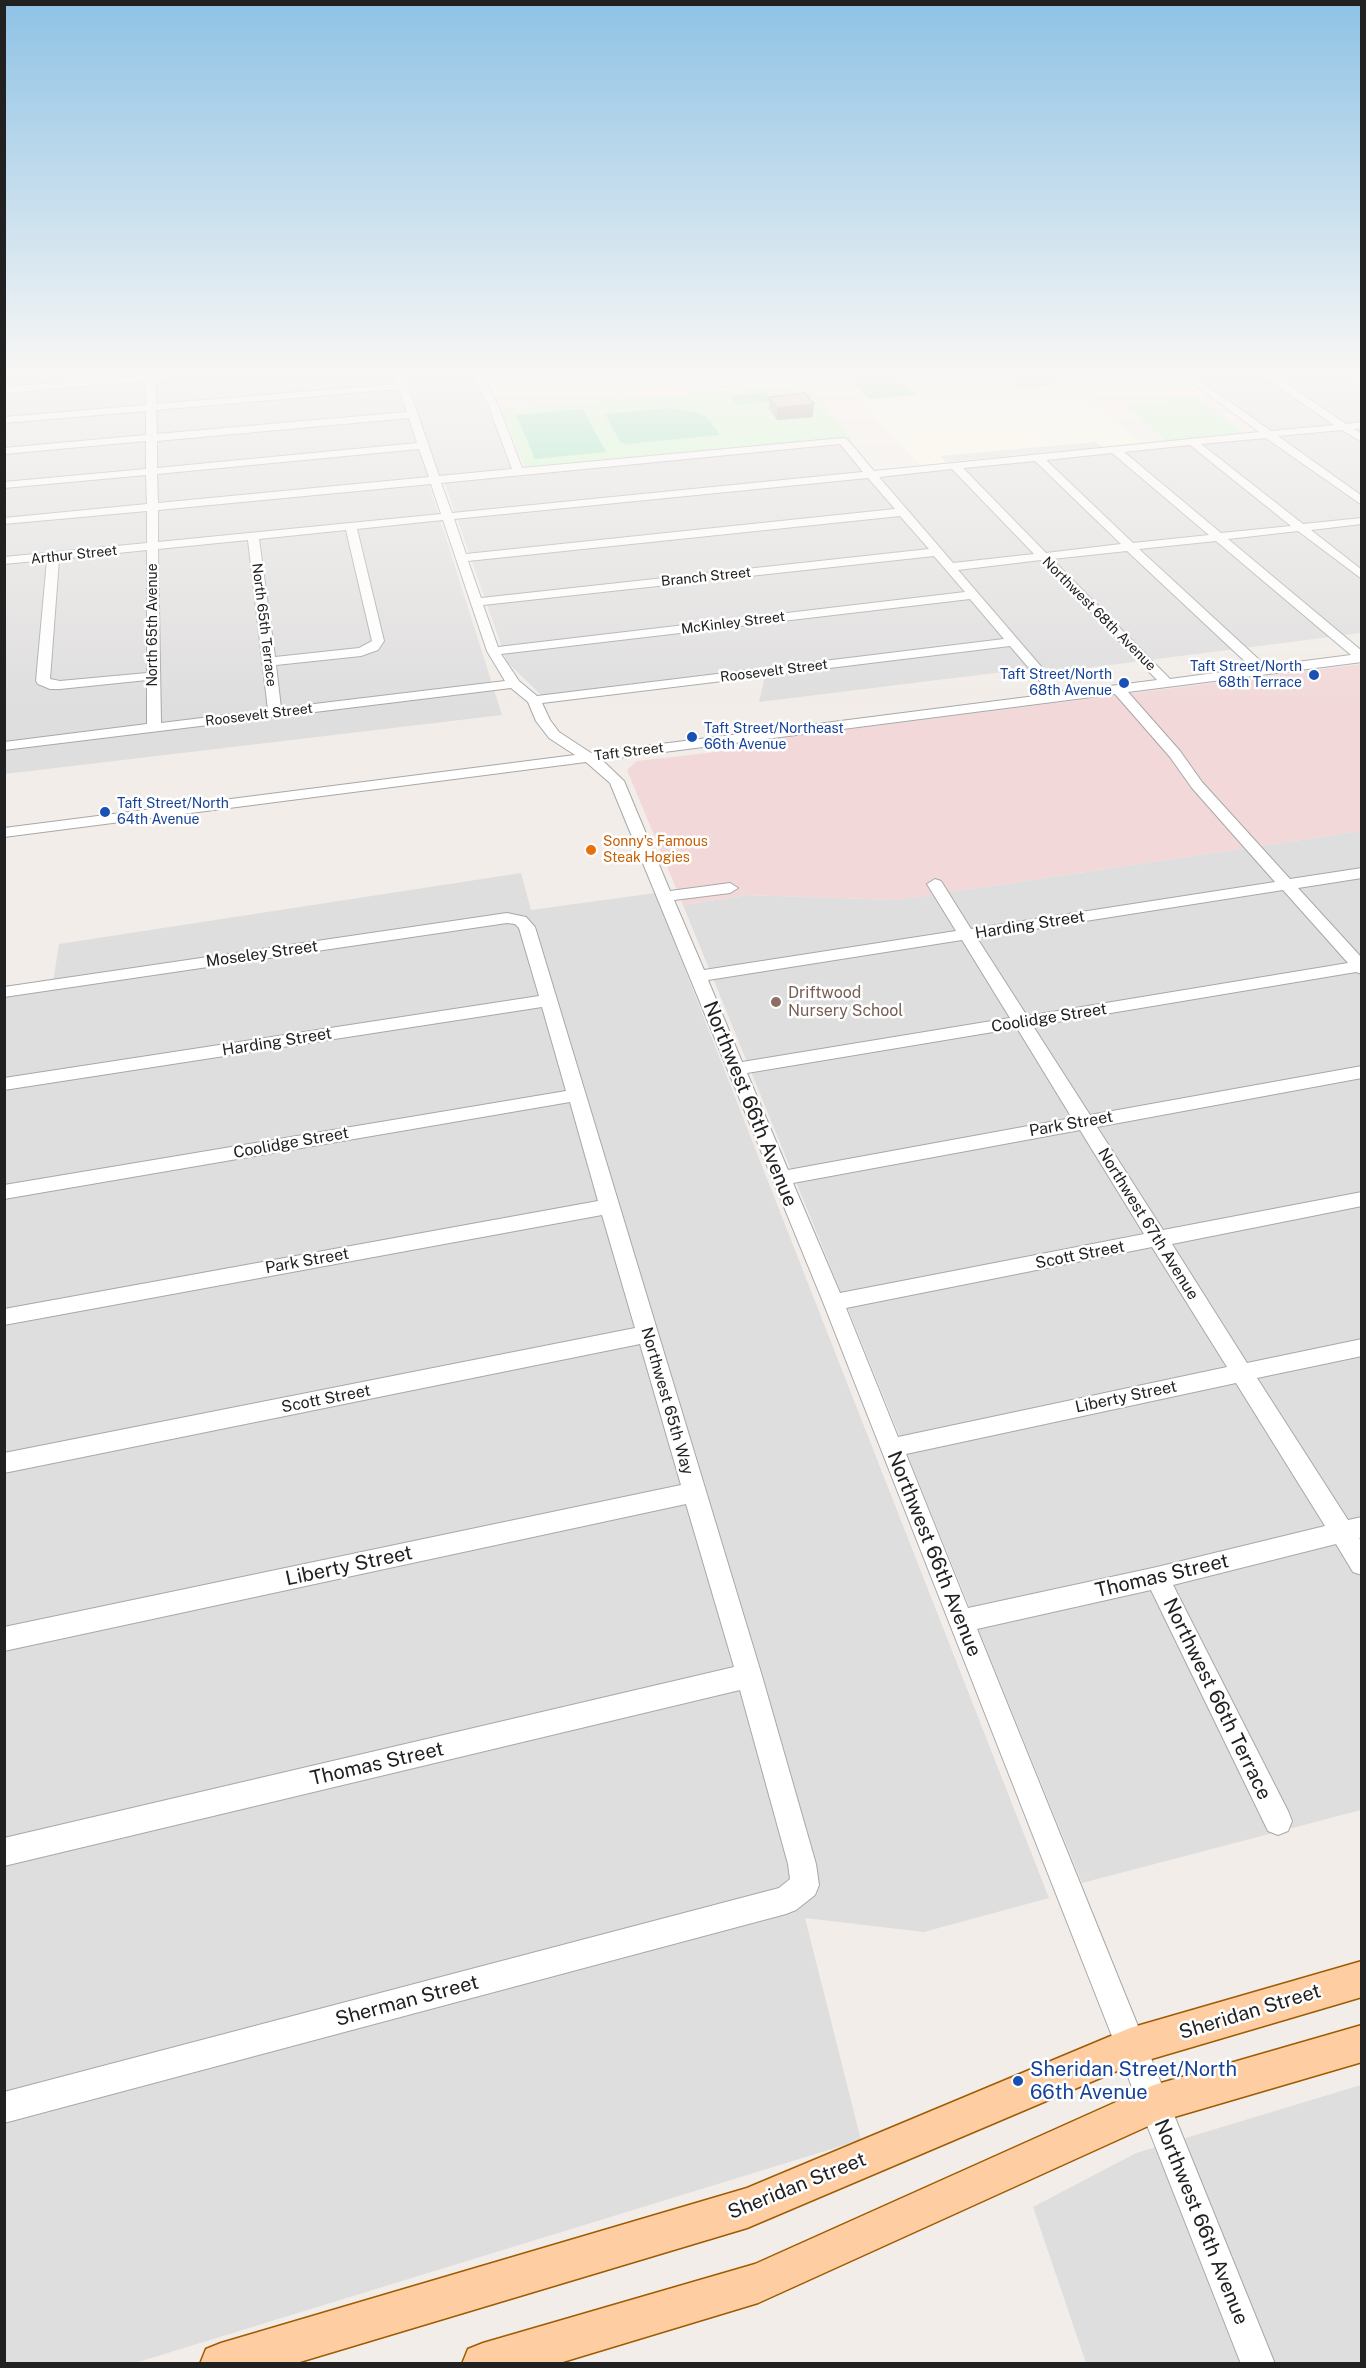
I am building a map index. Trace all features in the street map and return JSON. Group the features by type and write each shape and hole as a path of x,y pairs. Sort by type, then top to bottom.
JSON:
{"main road":[{"name":"Sheridan Street","path":"221,2364 747,2208 1130,2048 1362,1979"},
{"path":"483,2364 758,2283 1154,2104 1362,2043"}],"street":[{"name":"North 65th Avenue","path":"151,485 154,728"},
{"path":"4,521 388,485"},
{"path":"437,485 492,651 514,684 534,700 543,721 548,753"},
{"name":"Arthur Street","path":"4,561 767,485"},
{"path":"879,485 1061,698"},
{"name":"Northwest 68th Avenue","path":"972,485 1041,557 1168,684"},
{"path":"1065,485 1263,671"},
{"path":"1155,485 1362,658"},
{"path":"1246,485 1362,576"},
{"path":"1338,485 1362,502"},
{"path":"462,558 902,512"},
{"path":"949,567 1362,521"},
{"path":"267,662 361,652 373,647 378,641 351,527"},
{"name":"North 65th Terrace","path":"253,537 275,713"},
{"name":"Branch Street","path":"475,602 936,552"},
{"path":"53,557 43,681 50,685 152,676"},
{"name":"McKinley Street","path":"492,651 973,595"},
{"name":"Roosevelt Street","path":"534,700 1014,642"},
{"name":"Taft Street","path":"4,833 548,753 589,757 1362,658"},
{"name":"Roosevelt Street","path":"4,747 514,684"},
{"path":"1111,691 1162,756 1197,785 1361,967"},
{"name":"Northwest 66th Avenue","path":"543,721 554,735 603,767 617,781 833,1302 1258,2364"},
{"path":"617,781 622,764 649,749"},
{"name":"Harding Street","path":"698,976 1362,873"},
{"name":"Northwest 67th Avenue","path":"935,884 1242,1372 1352,1529 1362,1564"},
{"path":"665,896 730,888"},
{"name":"Moseley Street","path":"4,992 507,918 520,920"},
{"name":"Northwest 65th Way","path":"520,920 527,927 648,1334 802,1864 805,1885"},
{"name":"Coolidge Street","path":"736,1069 1361,967"},
{"name":"Harding Street","path":"4,1084 549,1000"},
{"name":"Park Street","path":"780,1178 1362,1072"},
{"name":"Coolidge Street","path":"4,1192 577,1095"},
{"name":"Scott Street","path":"833,1302 1362,1199"},
{"name":"Park Street","path":"4,1317 610,1206"},
{"name":"Scott Street","path":"4,1463 648,1334"},
{"name":"Liberty Street","path":"891,1448 1362,1347"},
{"name":"Liberty Street","path":"4,1639 694,1492"},
{"name":"Thomas Street","path":"961,1621 1157,1578 1352,1529"},
{"name":"Northwest 66th Terrace","path":"1157,1578 1278,1821"},
{"name":"Thomas Street","path":"4,1852 748,1676"},
{"name":"Sherman Street","path":"4,2108 786,1900 805,1885"}],"shaded area":[{"path":"5,485 429,485 502,715 5,774"},
{"path":"445,485 1361,485 1361,633 1047,673 1044,667 759,702 767,668 541,695 507,662"},
{"path":"1361,664 1361,831 897,900 747,895 683,905 627,770 637,761 716,752 765,740"},
{"path":"1361,831 1361,1810 1082,1883 683,905 747,895 897,900"},
{"path":"521,873 531,910 655,893 1049,1898 924,1932 805,1918 861,2140 135,2363 5,2364 5,996 52,989 59,944"},
{"path":"1361,2085 1361,2363 1086,2363 1033,2207 1136,2153"}],"place":[{"name":"Taft Street/North 68th Terrace","path":"1314,675"},
{"name":"Taft Street/North 68th Avenue","path":"1124,683"},
{"name":"Taft Street/Northeast 66th Avenue","path":"692,737"},
{"name":"Taft Street/North 64th Avenue","path":"105,812"},
{"name":"Sonny's Famous Steak Hogies","path":"591,850"},
{"name":"Driftwood Nursery School","path":"776,1002"},
{"name":"Sheridan Street/North 66th Avenue","path":"1018,2081"}]}
